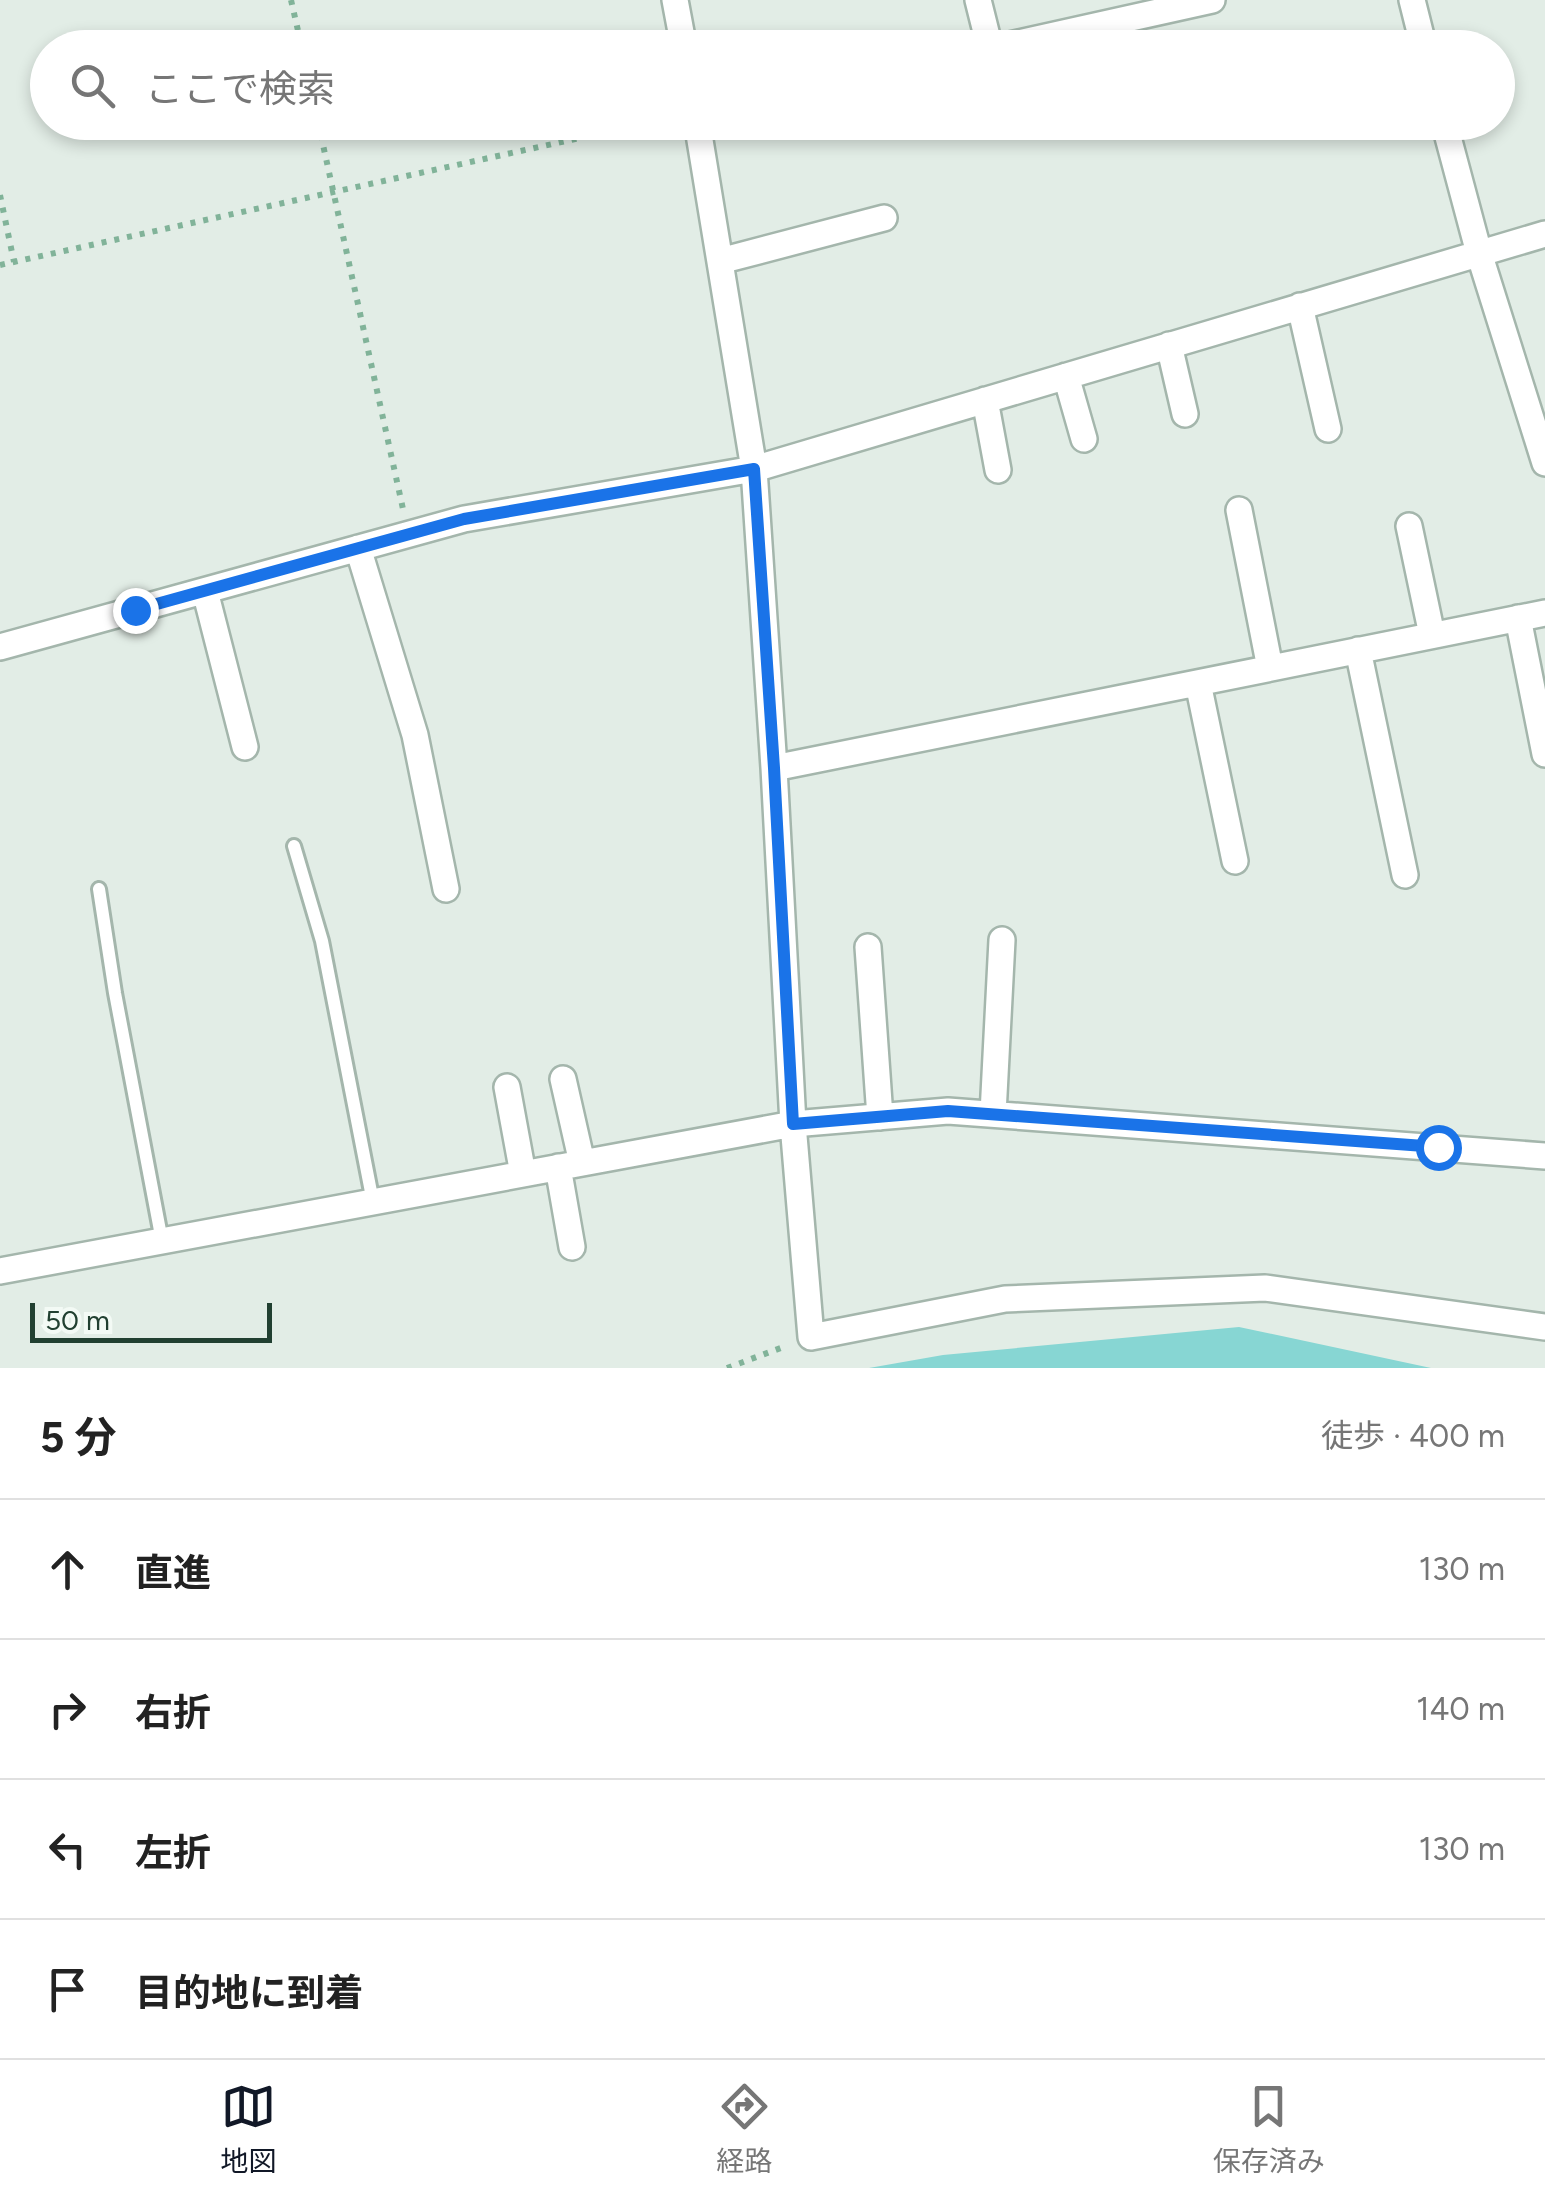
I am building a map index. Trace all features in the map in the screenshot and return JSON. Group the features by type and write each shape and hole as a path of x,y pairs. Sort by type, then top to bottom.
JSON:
{"street":[{"path":"675,0 681,30"},
{"path":"978,0 987,30"},
{"path":"1075,30 1212,0"},
{"path":"1412,0 1420,30"},
{"path":"700,140 754,469 793,1124 811,1337 1005,1299 1265,1288 1545,1328"},
{"path":"1449,140 1479,254 1544,458"},
{"path":"720,260 884,218"},
{"path":"0,647 464,519 754,469 1545,234"},
{"path":"1300,306 1328,430"},
{"path":"1169,345 1185,414"},
{"path":"1066,376 1084,439"},
{"path":"985,400 998,470"},
{"path":"1239,510 1270,668"},
{"path":"1409,526 1432,635"},
{"path":"358,548 415,736 446,888"},
{"path":"204,591 245,747"},
{"path":"774,768 1545,613"},
{"path":"1518,618 1545,754"},
{"path":"1358,650 1405,875"},
{"path":"1198,682 1236,861"},
{"path":"993,1114 1002,940"},
{"path":"868,947 880,1117"},
{"path":"563,1079 572,1246"},
{"path":"507,1086 523,1174"},
{"path":"0,1271 793,1124 948,1111 1545,1156"}],"lane":[{"path":"294,846 322,941 373,1202"},
{"path":"100,889 115,993 162,1241"}],"path":[{"path":"291,0 298,30"},
{"path":"322,140 408,534"},
{"path":"0,265 571,140"},
{"path":"0,195 14,262"},
{"path":"727,1368 811,1337"}],"water":[{"path":"1239,1327 1431,1368 869,1368 943,1355"}],"route":[{"path":"135,610 464,519 754,469 793,1124 948,1111 1438,1147"}]}
